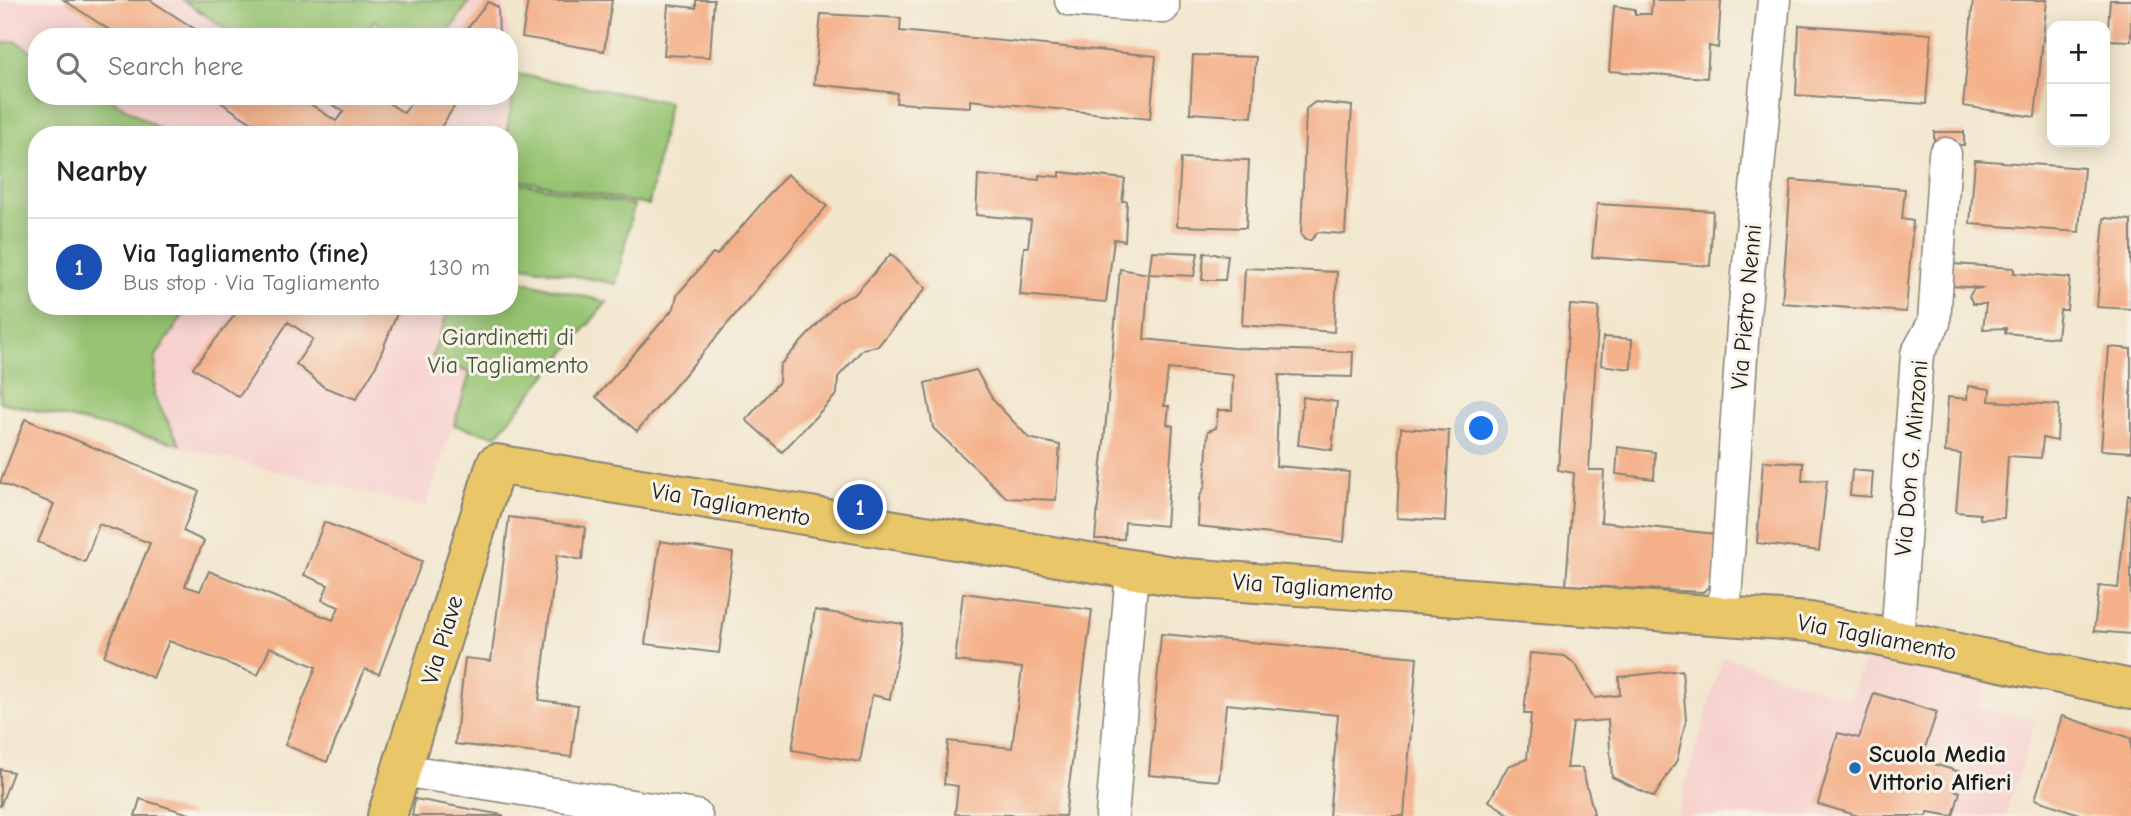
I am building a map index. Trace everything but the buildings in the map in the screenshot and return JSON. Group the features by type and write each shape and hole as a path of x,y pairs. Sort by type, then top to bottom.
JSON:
{"main road":[{"name":"Via Tagliamento","path":"496,464 1132,571 1199,579 1810,622 2131,689"},
{"name":"Via Piave","path":"387,816 496,464"}],"street":[{"path":"1071,0 1163,7 1163,0"},
{"name":"Via Pietro Nenni","path":"1724,615 1744,327 1774,0"},
{"name":"Via Don G. Minzoni","path":"1897,640 1917,354 1934,323 1945,154"},
{"path":"1112,816 1132,571"},
{"path":"401,770 696,816"}],"shaded area":[{"path":"0,0 496,0 504,3 508,28 28,28 28,105 509,105 505,126 28,126 28,315 447,315 432,357 470,373 426,508 0,402"},
{"name":"Scuola Media Vittorio Alfieri","path":"1723,656 1849,699 1864,660 1989,676 1979,708 2036,720 2005,816 1676,816"}],"green space":[{"path":"183,0 470,0 452,28 384,28 374,20 369,28 224,28"},
{"path":"15,41 28,49 28,105 121,105 154,126 28,126 28,315 183,315 156,356 154,396 180,444 0,402 0,44"},
{"path":"518,74 669,102 649,205 518,180 518,126 508,126 511,105 518,105"},
{"path":"518,183 634,205 616,284 518,265"},
{"name":"Giardinetti di Via Tagliamento","path":"518,280 607,302 496,436 454,425 470,373 432,357 447,315 518,315"}],"place":[{"name":"Via Tagliamento (fine)","path":"860,507"},
{"name":"Scuola Media Vittorio Alfieri","path":"1855,768"}]}
